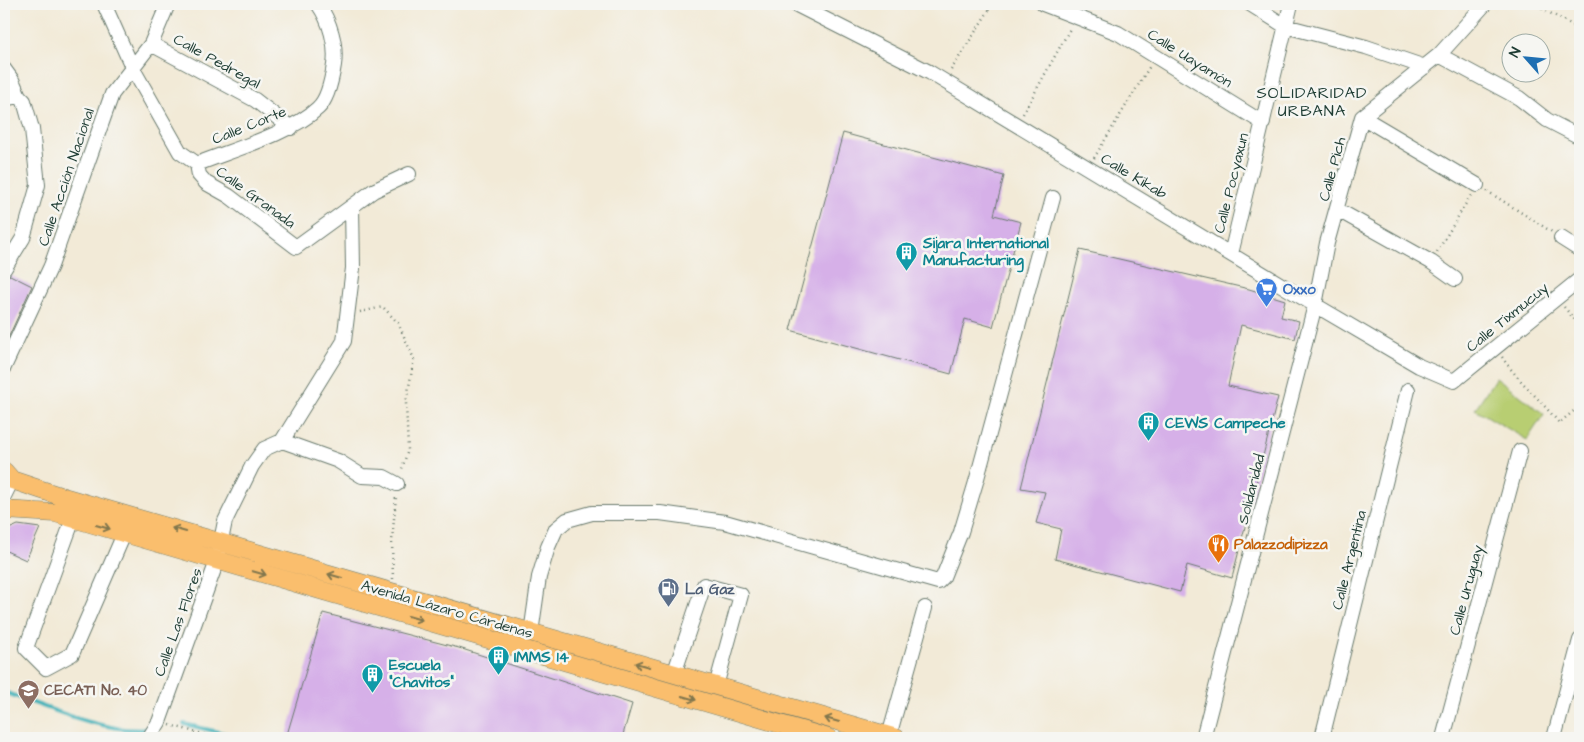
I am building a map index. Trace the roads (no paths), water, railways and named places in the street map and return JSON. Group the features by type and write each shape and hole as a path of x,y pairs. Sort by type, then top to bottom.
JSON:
{"main road":[{"name":"Avenida Lázaro Cárdenas","path":"8,475 70,499 892,737"},
{"name":"Avenida Lázaro Cárdenas","path":"4,510 55,514 828,738"}],"street":[{"name":"Calle Granada","path":"104,4 133,69 180,152 197,164 199,175 206,183 229,196 296,247 373,191 410,174"},
{"name":"Calle Acción Nacional","path":"4,367 51,266 112,94 151,44 168,4"},
{"name":"Calle Corte","path":"197,164 291,128 320,107 331,82 336,53 332,32 318,4"},
{"name":"Calle Kikab","path":"795,4 944,81 1315,305 1420,366 1454,381"},
{"name":"Calle Uayamón","path":"1043,4 1118,33 1263,122"},
{"path":"1250,4 1285,26 1366,47 1425,67"},
{"name":"Calle Pocyaxun","path":"1231,254 1291,4"},
{"path":"1477,185 1362,117 1439,55 1485,4"},
{"name":"Calle Pedregal","path":"151,44 255,100 291,128"},
{"path":"1439,55 1519,98 1547,120 1580,137"},
{"path":"4,69 12,80 19,96 24,101 32,129 38,185 23,238 4,270"},
{"path":"4,99 19,96"},
{"name":"Calle Pich","path":"1315,305 1327,243 1338,210 1362,117"},
{"path":"531,633 539,578 548,547 556,529 567,520 592,513 660,514 725,522 938,582 943,576 961,532 976,482 1053,198"},
{"path":"352,206 353,268 344,341 282,442 338,460 362,476 384,477 397,484"},
{"path":"1338,210 1431,262 1455,279"},
{"path":"1562,238 1580,250"},
{"name":"Calle Tixmucuy","path":"1454,381 1580,279"},
{"name":"Solidaridad","path":"1203,738 1315,305"},
{"name":"Calle Argentina","path":"1322,738 1408,390"},
{"name":"Calle Las Flores","path":"150,738 159,722 217,561 225,521 252,466 264,449 282,442"},
{"name":"Calle Uruguay","path":"1443,738 1520,451"},
{"path":"4,496 8,475"},
{"path":"73,519 26,648 46,668 72,654 124,534"},
{"path":"674,674 704,585 713,587 740,595 716,686"},
{"path":"892,737 925,608"},
{"path":"493,641 498,623"},
{"path":"1554,738 1580,640"},
{"path":"593,670 598,652"}],"waterway":[{"path":"4,692 94,723 113,727 147,729"},
{"path":"184,724 244,738"}],"place":[{"name":"Sijara International Manufacturing","path":"907,271"},
{"name":"Oxxo","path":"1267,308"},
{"name":"CEWS Campeche","path":"1149,442"},
{"name":"Palazzodipizza","path":"1218,563"},
{"name":"La Gaz","path":"669,608"},
{"name":"IMMS 14","path":"498,676"},
{"name":"Escuela \"Chavitos\"","path":"373,693"},
{"name":"CECATI No. 40","path":"28,709"}],"district":[{"name":"SOLIDARIDAD URBANA","path":"1312,101"}]}
